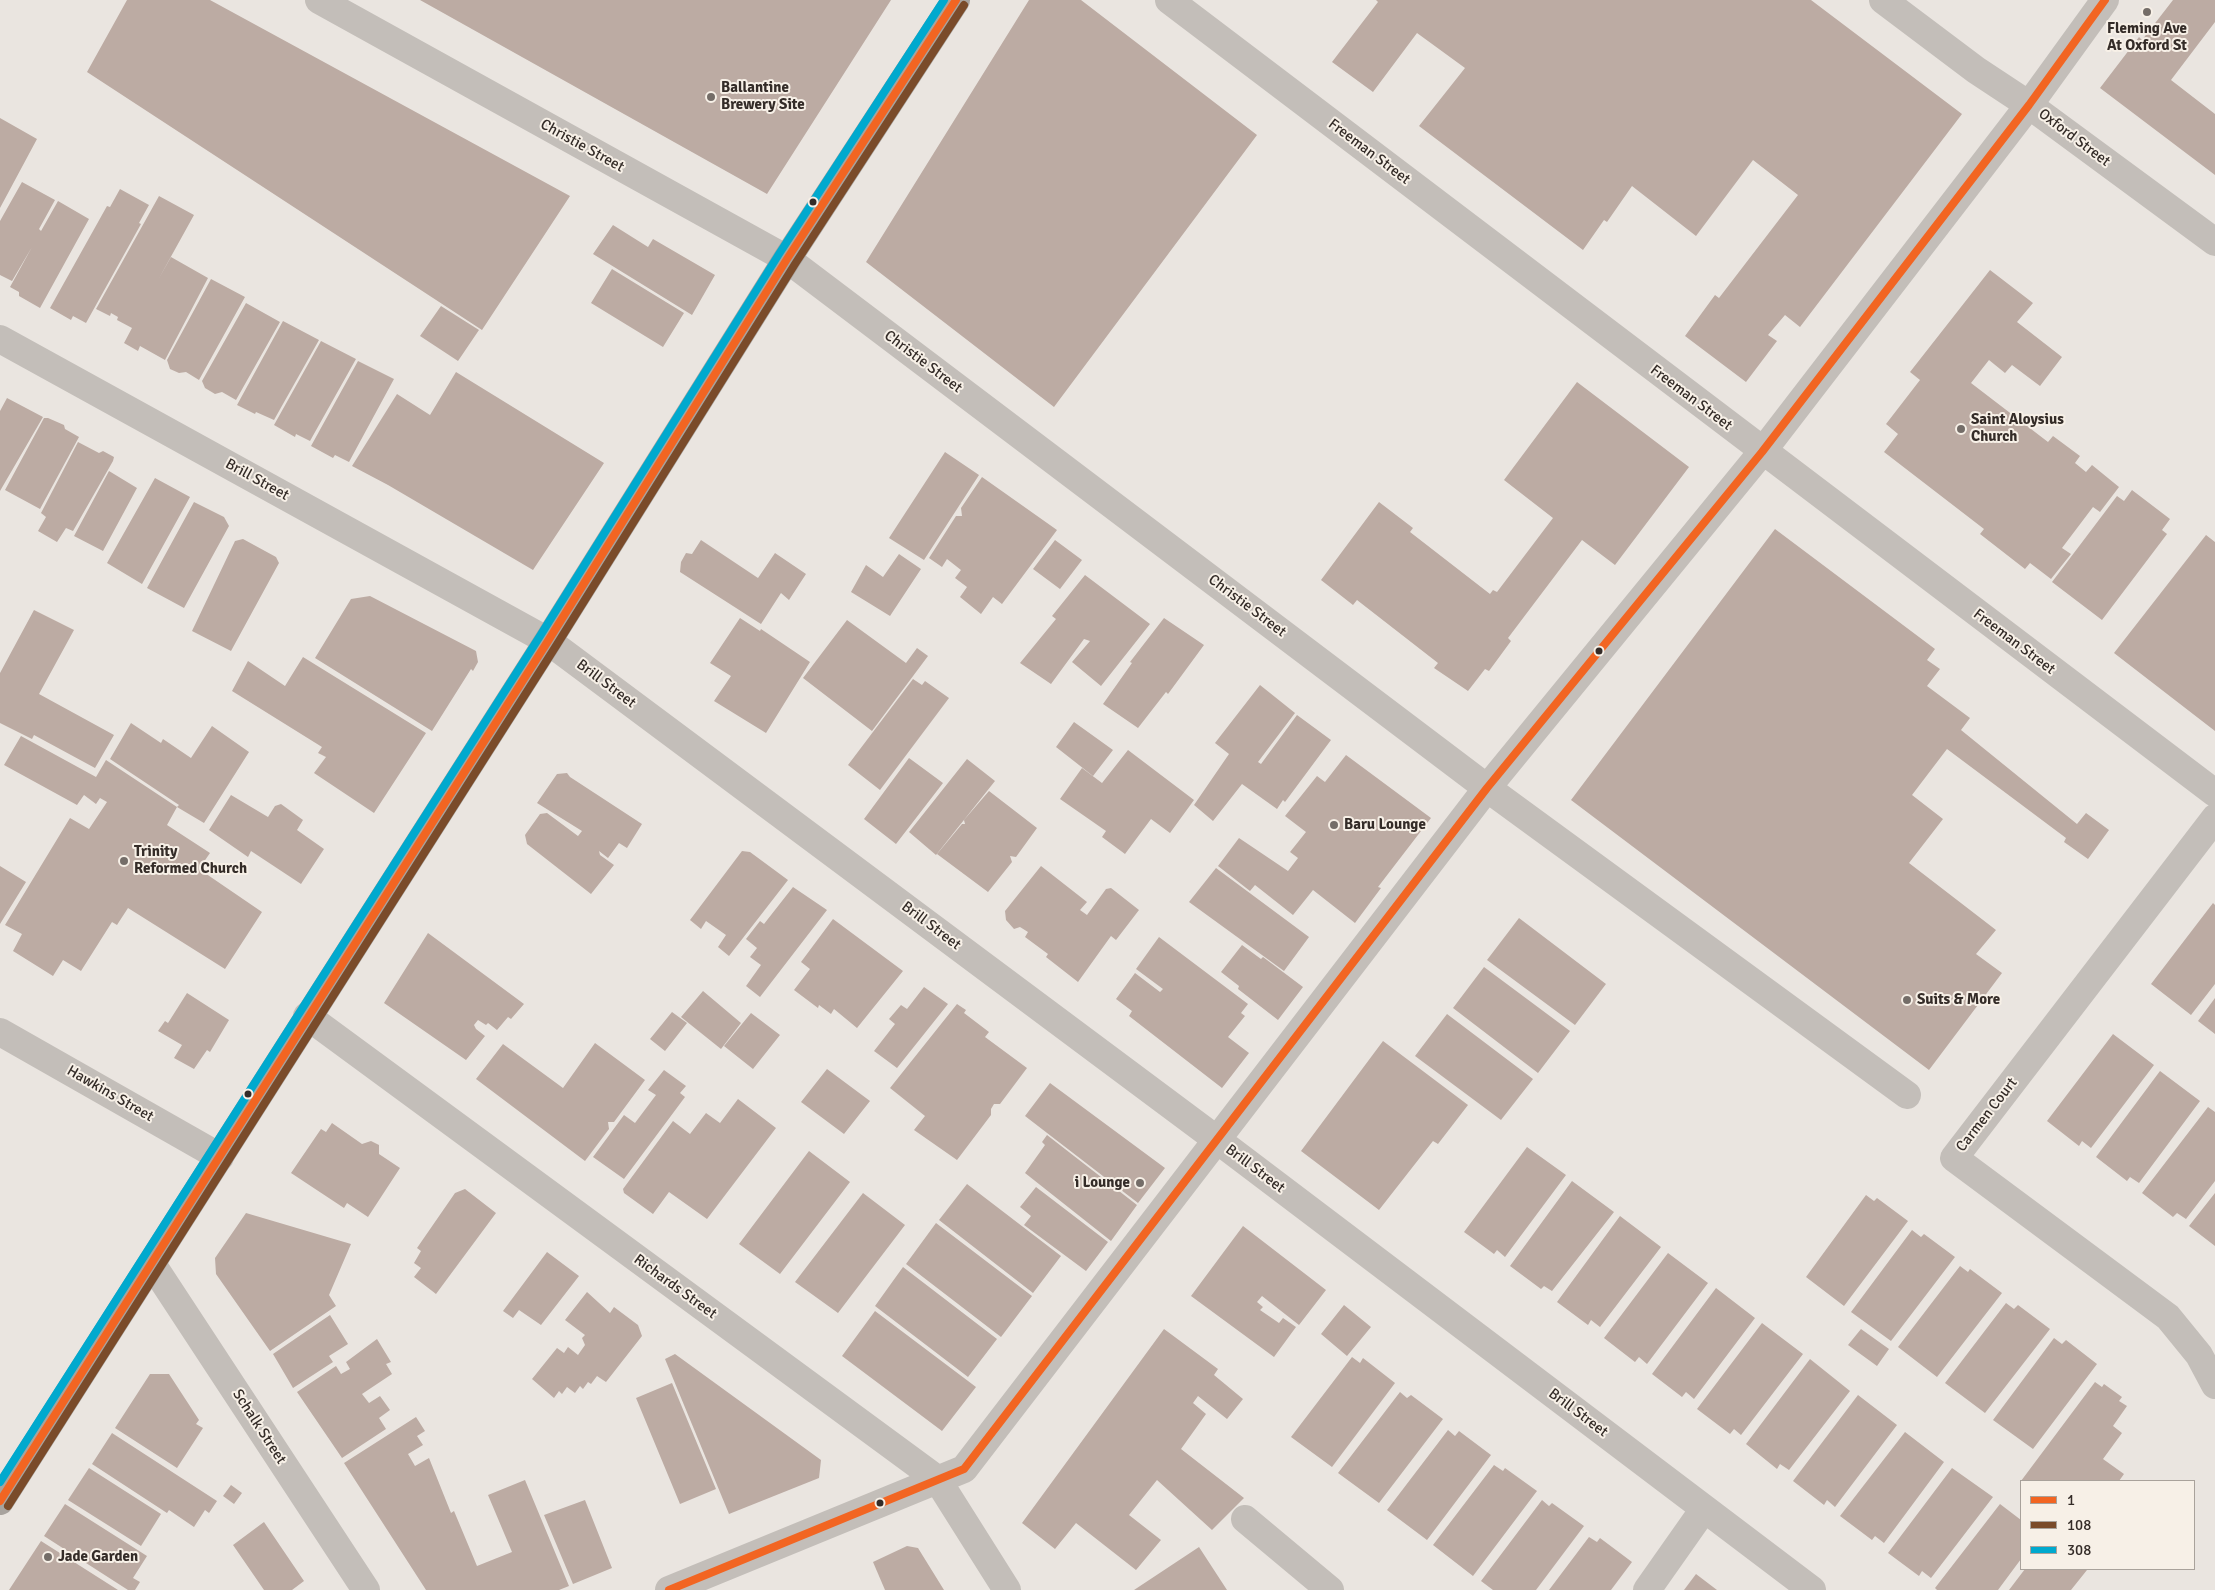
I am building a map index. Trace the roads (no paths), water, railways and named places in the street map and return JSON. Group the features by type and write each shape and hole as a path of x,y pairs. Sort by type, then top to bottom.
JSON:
{"main road":[{"path":"0,1501 220,1157 307,1016 548,641 787,259 956,0"}],"street":[{"name":"Christie Street","path":"318,0 787,259 1487,788 1907,1095"},
{"name":"Freeman Street","path":"1169,0 1762,452 2215,793"},
{"name":"Oxford Street","path":"1883,0 1976,70 2029,105 2215,242"},
{"path":"669,1590 964,1468 1487,788 1762,452 2029,105 2105,0"},
{"name":"Brill Street","path":"0,339 548,641 1216,1139 1812,1590"},
{"name":"Carmen Court","path":"2215,818 1954,1158 2168,1317 2199,1356 2215,1385"},
{"name":"Richards Street","path":"307,1016 937,1479 1007,1590"},
{"name":"Hawkins Street","path":"0,1032 220,1157"},
{"name":"Schalk Street","path":"152,1264 366,1590"},
{"path":"1647,1590 1704,1509"},
{"path":"1245,1519 1330,1590"}],"place":[{"name":"Fleming Ave At Oxford St","path":"2147,12"},
{"name":"Ballantine Brewery Site","path":"711,97"},
{"name":"Saint Aloysius Church","path":"1961,429"},
{"name":"Baru Lounge","path":"1334,825"},
{"name":"Trinity Reformed Church","path":"124,861"},
{"name":"Suits & More","path":"1907,1000"},
{"name":"i Lounge","path":"1140,1183"},
{"name":"Jade Garden","path":"48,1557"}]}
